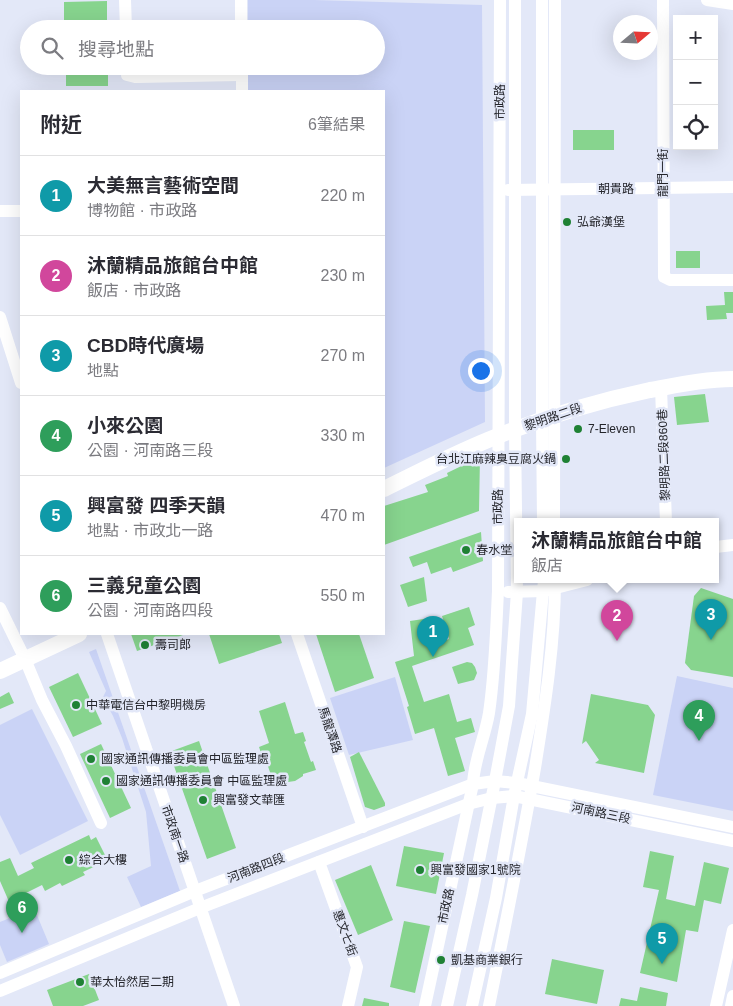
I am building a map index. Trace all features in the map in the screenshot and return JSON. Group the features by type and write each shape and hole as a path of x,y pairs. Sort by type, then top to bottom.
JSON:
{"main road":[{"name":"黎明路二段","path":"385,489 498,436 548,417 593,403 695,381 733,379"},
{"path":"0,671 77,635"}],"street":[{"path":"126,0 126,20"},
{"path":"241,0 241,20"},
{"name":"市政路","path":"425,1006 473,784 473,776 487,727 494,680 498,591 500,0"},
{"name":"市政路","path":"515,0 516,518"},
{"path":"542,0 548,189 548,417 543,518"},
{"path":"548,189 555,0"},
{"name":"龍門一街","path":"663,0 662,189 664,277 670,280 733,280"},
{"path":"707,0 733,4"},
{"path":"128,75 135,77 171,75"},
{"path":"242,75 242,90"},
{"name":"朝貴路","path":"499,191 733,187"},
{"path":"0,211 20,211"},
{"path":"0,317 20,381"},
{"name":"黎明路二段860巷","path":"662,388 666,518"},
{"path":"548,417 554,518"},
{"path":"719,547 733,546"},
{"name":"市政路","path":"447,1006 472,895 509,706 517,583"},
{"path":"498,591 517,592 565,583"},
{"path":"472,1006 496,898 514,796 532,714 550,585"},
{"path":"489,1006 530,799 551,669 550,585"},
{"path":"0,608 102,823"},
{"name":"市政南一路","path":"107,635 234,1006"},
{"name":"馬龍潭路","path":"297,635 363,827"},
{"name":"河南路四段","path":"0,973 195,891 473,784 495,781 517,783"},
{"name":"河南路三段","path":"517,783 733,827"},
{"name":"河南路三段","path":"468,804 492,798 514,796 733,841"},
{"name":"河南路四段","path":"0,991 200,908 468,804"},
{"name":"惠文七街","path":"319,862 357,967 348,1006"},
{"path":"716,1006 733,930"},
{"path":"731,1006 733,996"}],"shaded area":[{"path":"248,0 482,5 485,422 385,468 385,90 247,90 247,75 385,75 385,20 248,20"},
{"path":"96,649 180,891 141,907 127,877 151,866 146,812 122,738 103,697 106,691 89,652"},
{"path":"677,676 733,688 733,811 653,795"},
{"path":"395,677 413,740 349,755 330,698"},
{"path":"32,709 88,821 20,855 0,815 0,725"},
{"path":"34,908 49,944 7,962 0,945 0,922"}],"building":[{"path":"107,1 107,20 64,20 64,2"},
{"path":"66,75 108,75 108,86 66,86"},
{"path":"573,130 614,130 614,150 573,150"},
{"path":"676,251 700,251 700,268 676,268"},
{"path":"724,292 733,292 733,313 726,313 727,319 707,320 706,306 725,305"},
{"path":"705,394 709,422 677,425 674,397"},
{"path":"480,457 479,511 385,545 385,506 428,492 425,485 448,476 447,473"},
{"path":"481,532 483,561 453,572 451,567 431,574 427,562 413,567 409,557"},
{"path":"424,577 427,601 408,607 400,585"},
{"path":"701,588 733,599 733,677 691,670 685,663 694,596"},
{"path":"469,607 475,625 468,628 474,645 412,666 424,702 449,694 457,722 471,718 475,732 455,738 465,771 448,776 434,728 415,734 407,707 409,706 395,662 414,656 410,621 430,618 433,644 449,639 442,616"},
{"name":"壽司郎","path":"131,635 183,635 137,651"},
{"path":"209,635 279,635 282,643 219,664"},
{"path":"316,635 359,635 374,678 335,692"},
{"path":"467,662 472,663 477,673 474,680 458,684 452,667"},
{"name":"中華電信台中黎明機房","path":"78,673 102,724 73,737 49,687"},
{"path":"9,692 14,703 0,709 0,697"},
{"path":"591,694 648,705 655,715 644,773 595,763 599,760 586,741 582,744"},
{"path":"285,702 295,734 303,732 306,741 304,742 316,770 303,774 303,776 295,781 280,782 272,785 269,776 271,775 259,747 269,743 259,711"},
{"name":"興富發文華匯","path":"199,741 236,848 207,859 169,752"},
{"name":"國家通訊傳播委員會 中區監理處","path":"101,744 131,808 110,818 80,754"},
{"path":"359,752 385,806 374,810 365,807 350,757"},
{"name":"綜合大樓","path":"89,835 91,840 96,837 105,855 100,857 102,863 83,872 85,875 62,886 60,883 45,891 42,885 26,893 27,896 10,904 0,881 0,862 10,858 18,876 34,868 31,863"},
{"name":"興富發國家1號院","path":"404,846 444,853 436,894 396,886"},
{"path":"650,851 674,856 666,899 695,906 704,862 729,868 721,904 704,900 698,932 686,930 677,982 640,973 659,890 643,887"},
{"path":"371,865 393,920 358,935 335,880"},
{"path":"404,921 430,926 415,993 390,987"},
{"path":"552,959 604,970 597,1004 545,994"},
{"name":"華太怡然居二期","path":"89,974 99,1000 83,1006 53,1006 47,990"},
{"path":"640,987 668,993 666,1006 619,1006 621,998 637,1001"},
{"path":"364,998 389,1003 389,1006 362,1006"}],"place":[{"name":"弘爺漢堡","path":"567,222"},
{"name":"7-Eleven","path":"578,429"},
{"name":"台北江麻辣臭豆腐火鍋","path":"566,459"},
{"name":"春水堂","path":"466,550"},
{"name":"CBD時代廣場","path":"711,640"},
{"name":"沐蘭精品旅館台中館","path":"617,641"},
{"name":"壽司郎","path":"145,645"},
{"name":"大美無言藝術空間","path":"433,657"},
{"name":"中華電信台中黎明機房","path":"76,705"},
{"name":"小來公園","path":"699,741"},
{"name":"國家通訊傳播委員會中區監理處","path":"91,759"},
{"name":"國家通訊傳播委員會 中區監理處","path":"106,781"},
{"name":"興富發文華匯","path":"203,800"},
{"name":"綜合大樓","path":"69,860"},
{"name":"興富發國家1號院","path":"420,870"},
{"name":"三義兒童公園","path":"22,933"},
{"name":"凱基商業銀行","path":"441,960"},
{"name":"興富發 四季天韻","path":"662,964"},
{"name":"華太怡然居二期","path":"80,982"}]}
